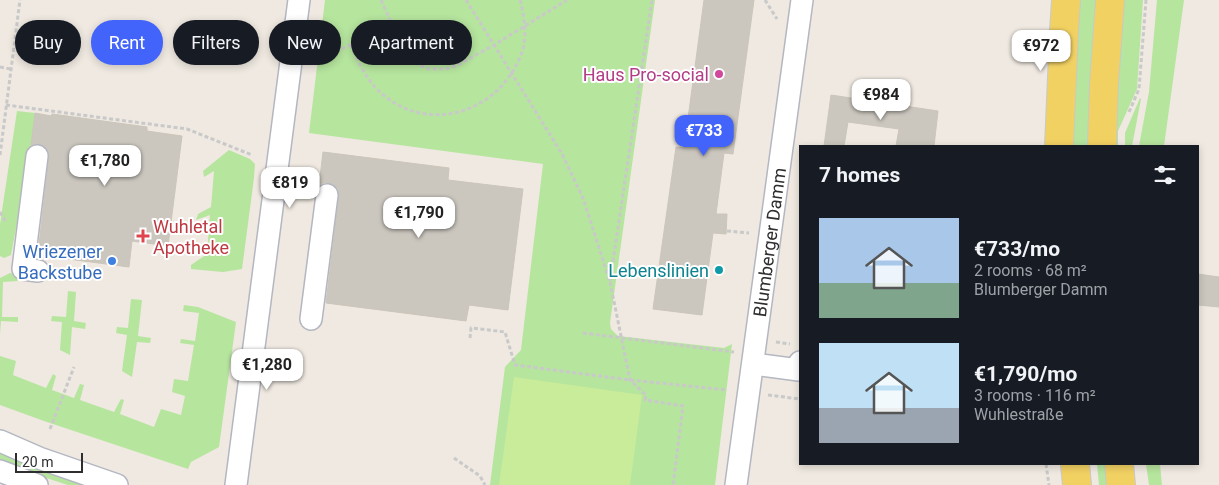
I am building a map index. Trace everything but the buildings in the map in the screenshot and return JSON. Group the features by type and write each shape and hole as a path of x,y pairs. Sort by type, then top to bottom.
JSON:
{"main road":[{"path":"1059,145 1066,0"},
{"path":"1102,145 1110,0"},
{"path":"1075,465 1077,485"},
{"path":"1119,465 1121,485"}],"street":[{"path":"236,485 299,0"},
{"name":"Blumberger Damm","path":"736,485 745,358 802,0"},
{"path":"37,156 23,269 38,271"},
{"path":"311,319 327,195"},
{"path":"745,358 799,370"},
{"path":"0,441 39,458 117,485"},
{"path":"0,471 36,485"}],"path":[{"path":"0,155 20,0"},
{"path":"380,0 390,20"},
{"path":"466,0 562,154 583,198 610,282 630,380 646,395 645,400 683,406 673,485"},
{"path":"360,65 367,77 378,90 393,102 406,109 435,114 463,111 493,95 512,73 523,48 525,26 520,0"},
{"path":"472,57 567,0"},
{"path":"610,282 652,0"},
{"path":"765,0 781,24"},
{"path":"1128,114 1139,89 1146,0"},
{"path":"420,65 429,69 445,69 458,65"},
{"path":"0,68 11,69"},
{"path":"6,105 187,129 252,155"},
{"path":"727,231 733,231"},
{"path":"470,338 471,328 505,332 515,365 732,391"},
{"path":"583,333 745,358"},
{"path":"50,429 74,367"},
{"path":"454,458 480,476 485,485"},
{"path":"1046,465 1049,485"}],"green space":[{"path":"325,0 655,0 610,323 611,329 618,336 724,348 732,344 715,485 490,485 505,367 521,350 543,164 309,133 317,65 341,65 341,20 323,20"},
{"path":"1079,0 1096,0 1089,145 1072,145"},
{"path":"1123,0 1143,0 1137,89 1118,131 1118,145 1114,145"},
{"path":"1157,0 1184,0 1164,145 1139,145 1149,92"},
{"path":"1140,98 1132,145 1125,145 1125,133"},
{"path":"17,111 35,113 31,149 11,255 4,258 0,256 0,224"},
{"path":"229,150 250,159 255,164 242,269 223,272 191,269 191,265 207,254 210,215 196,220 198,214 211,207 214,171 204,177 203,171"},
{"path":"10,273 18,276 18,281 3,282 2,317 18,317 18,322 1,321 0,334 0,278"},
{"path":"68,291 76,292 74,321 86,323 85,329 72,327 70,355 60,350 62,322 51,321 52,316 66,317"},
{"path":"131,299 142,300 138,336 151,338 150,343 137,342 132,377 122,371 127,335 116,333 117,327 128,328"},
{"path":"184,305 198,307 236,322 219,447 191,462 188,469 0,405 0,356 16,361 13,375 46,388 53,374 56,376 52,390 74,398 80,384 84,385 80,400 114,412 121,399 124,400 120,414 154,427 161,409 181,415 185,396 172,392 174,379 188,381 194,345 180,343 181,339 195,341 199,313 183,311"},
{"path":"514,377 642,395 630,485 499,485"},
{"path":"0,451 93,485 68,485 34,474 0,461"},
{"path":"1097,465 1107,465 1109,485 1099,485"},
{"path":"1146,465 1160,465 1162,485 1149,485"}],"place":[{"name":"Haus Pro-social","path":"719,74"},
{"name":"Wuhletal Apotheke","path":"143,236"},
{"name":"Wriezener Backstube","path":"112,261"},
{"name":"Lebenslinien","path":"719,270"}]}
